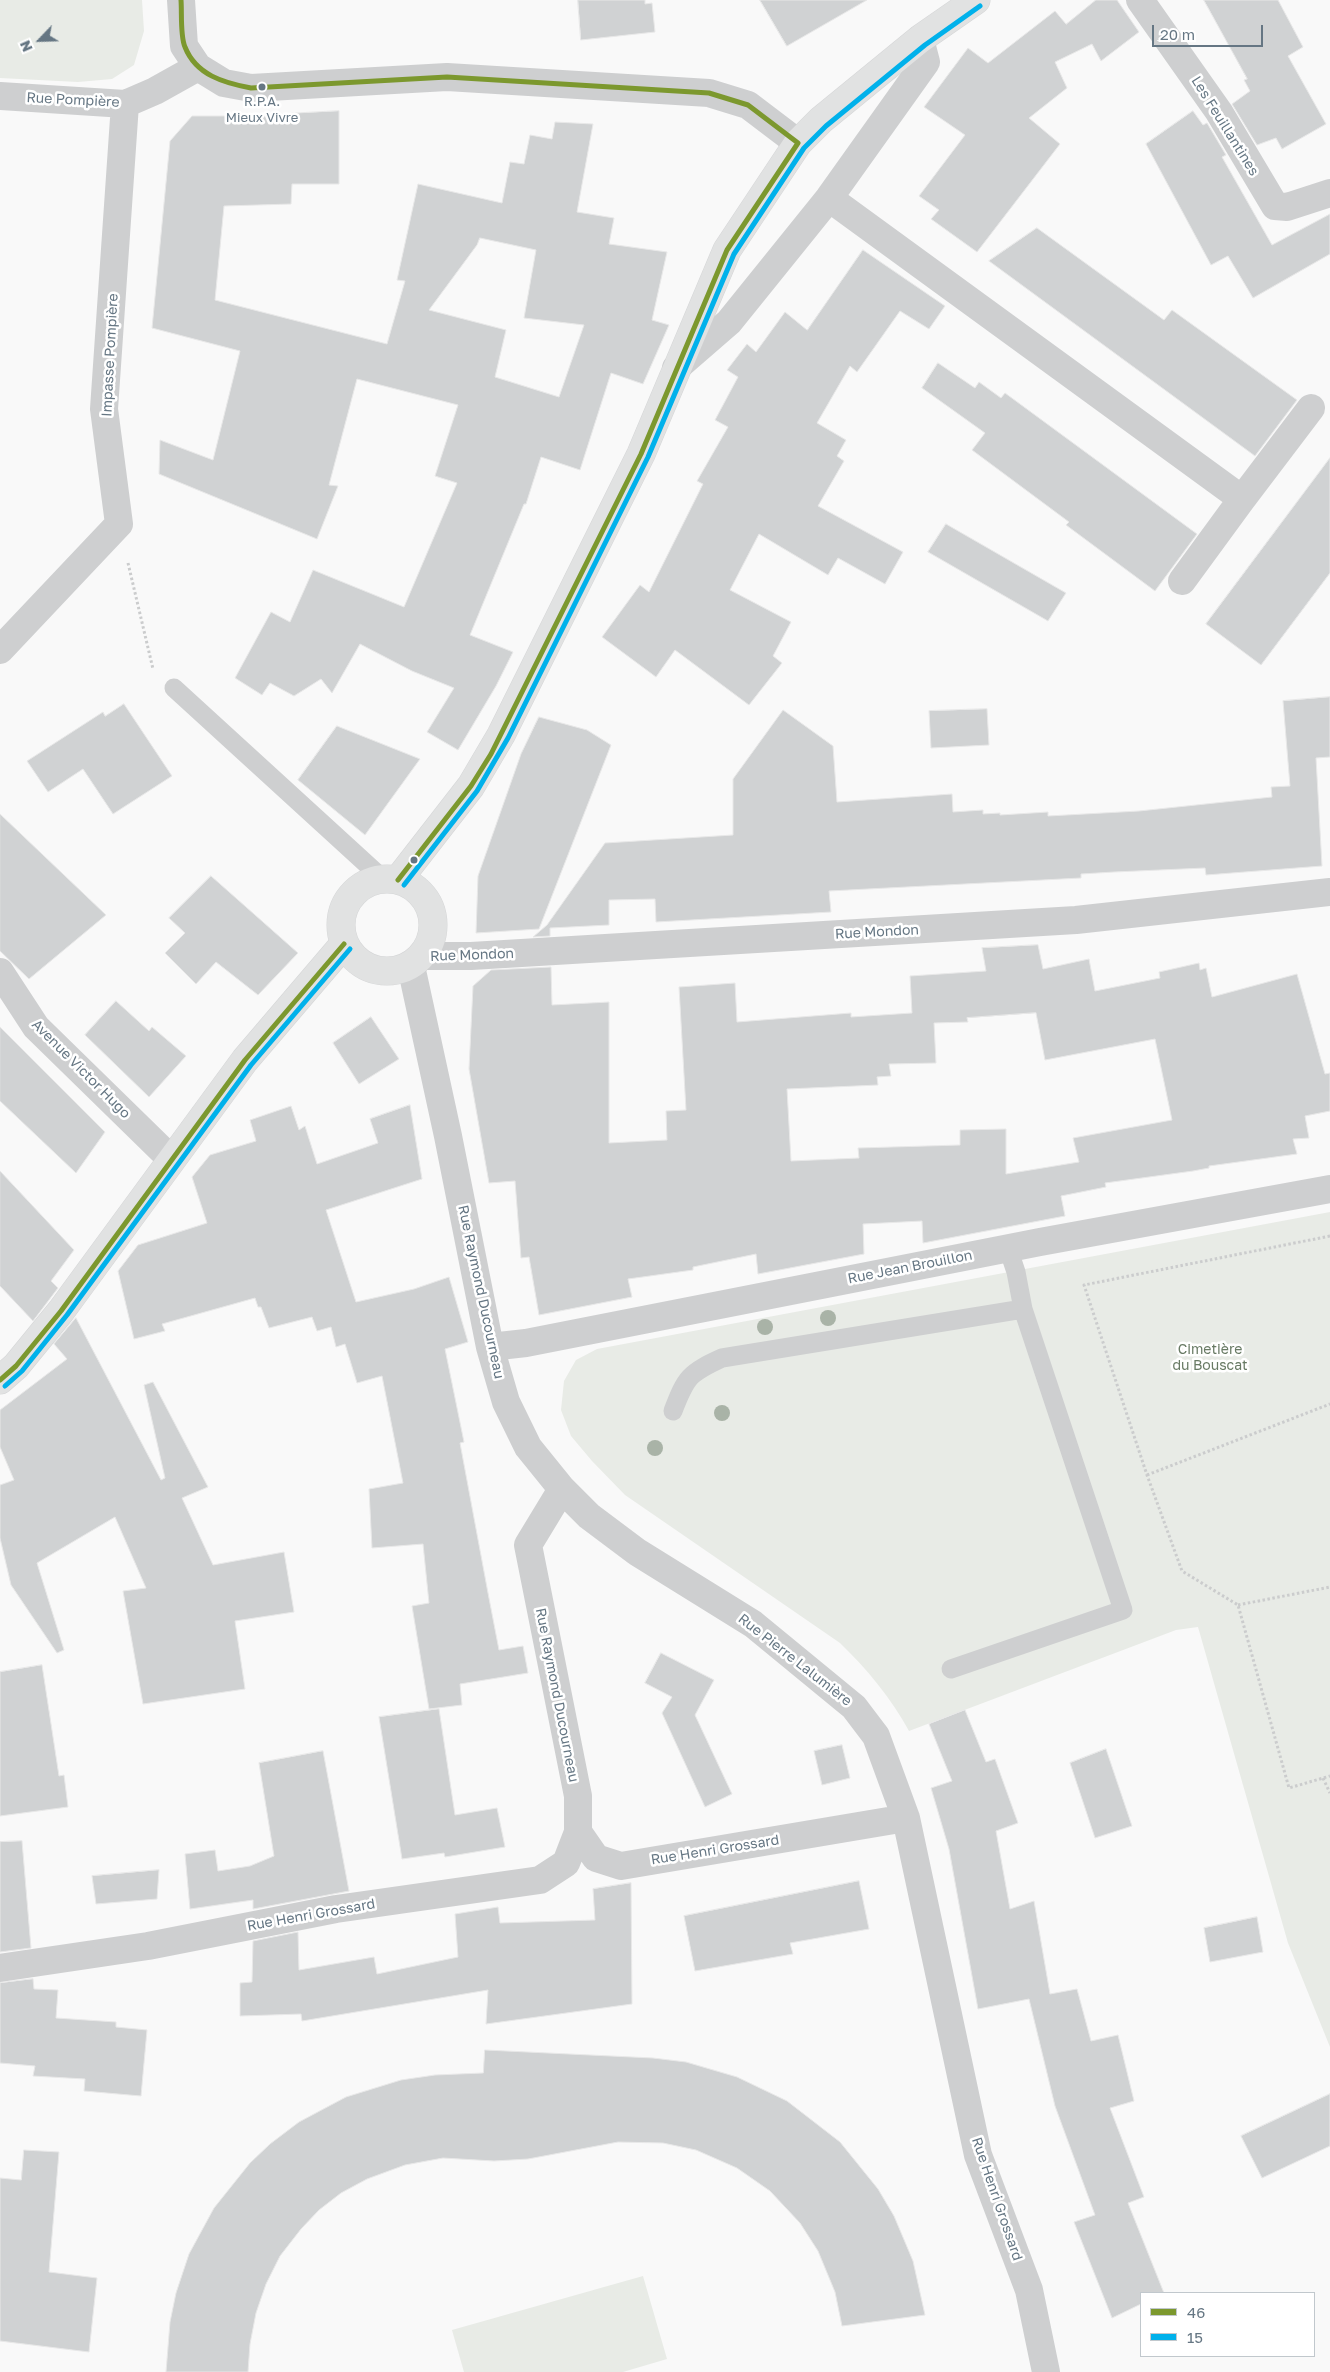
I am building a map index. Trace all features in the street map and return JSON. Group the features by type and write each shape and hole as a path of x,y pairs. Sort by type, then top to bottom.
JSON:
{"street":[{"path":"181,0 184,46 198,67 224,83 250,88 447,78 709,93 748,105 798,143"},
{"path":"391,879 471,786 491,754 641,454 727,250 798,143 821,120 920,39 976,0"},
{"name":"Les Feuillantines","path":"1140,0 1219,112 1275,206 1287,207 1330,193"},
{"path":"676,368 729,322 829,198 926,62 920,39"},
{"name":"Rue Pompière","path":"0,96 125,104 155,91 198,67"},
{"name":"Impasse Pompière","path":"119,524 104,409 125,104"},
{"path":"829,198 1242,499"},
{"path":"1182,581 1311,408"},
{"path":"0,650 119,524"},
{"path":"391,879 412,886 424,897 432,911 434,926 430,942 416,961 396,971 380,972 366,967 353,957 344,944 341,930 342,915 347,901 357,890 369,882 391,879"},
{"name":"Rue Mondon","path":"416,961 471,956 1076,920 1330,892"},
{"path":"0,1380 16,1366 40,1338 245,1060 344,944"},
{"name":"Rue Raymond Ducourneau","path":"416,961 448,1136 490,1347 506,1402 524,1439 562,1489 528,1545 578,1796 578,1832"},
{"name":"Avenue Victor Hugo","path":"0,972 36,1027 171,1160"},
{"name":"Rue Jean Brouillon","path":"490,1347 526,1343 1008,1248 1330,1189"},
{"name":"Rue Pierre Lalumière","path":"562,1489 589,1516 637,1552 753,1624 854,1707 876,1736 906,1818"},
{"name":"Rue Henri Grossard","path":"578,1832 596,1858 621,1866 906,1818 978,2154 1029,2290 1046,2372"},
{"name":"Rue Henri Grossard","path":"0,1968 148,1946 336,1909 540,1880 566,1863 578,1832"}],"lane":[{"path":"174,688 391,879"},
{"path":"951,1670 1123,1610 1023,1309 1016,1272 1008,1248"},
{"path":"673,1411 682,1387 697,1369 722,1358 1023,1309"}],"path":[{"path":"119,524 152,668 174,688"},
{"path":"1330,1236 1084,1285 1147,1475 1182,1571 1238,1605 1330,1587"},
{"path":"1147,1475 1330,1404"},
{"path":"1238,1605 1289,1788 1330,1776"},
{"path":"1323,1778 1330,1793"}],"green space":[{"path":"0,0 142,0 144,31 134,65 112,79 78,82 0,78"},
{"name":"Cimetière du Bouscat","path":"1330,1212 1330,2047 1288,1943 1198,1627 1176,1630 909,1731 878,1684 840,1643 625,1495 571,1436 561,1410 564,1381 576,1360 597,1349"},
{"path":"643,2276 667,2359 623,2372 464,2372 452,2330"}],"building":[{"path":"578,0 645,0 645,4 652,3 655,32 581,40"},
{"path":"760,0 867,0 787,46"},
{"path":"1096,0 1117,0 1139,32 1101,61 1092,44 1055,62 1067,88 1029,118 1060,144 977,252 931,219 939,210 919,196 965,135 924,107 968,48 988,63 1055,11 1066,24"},
{"path":"1204,0 1278,0 1303,47 1288,56 1326,124 1282,149 1276,138 1257,145 1232,104 1250,91 1244,80 1247,79"},
{"path":"339,111 339,184 292,184 291,204 224,206 215,300 387,344 405,281 397,280 418,184 502,203 510,162 524,164 530,135 552,139 555,122 593,124 577,212 614,218 609,244 667,252 652,320 669,325 643,384 611,373 580,470 541,457 526,504 524,504 470,635 513,652 496,686 458,750 427,732 454,688 412,671 360,644 332,693 321,679 294,696 270,683 262,695 235,678 271,612 290,622 313,570 404,607 457,483 435,476 458,405 357,379 329,485 338,486 317,539 159,474 160,440 213,460 240,351 152,328 170,141 192,116 242,116","holes":["480,238 536,250 524,318 584,325 559,397 495,377 506,330 429,310 477,245"]},
{"path":"1193,111 1203,125 1207,123 1226,155 1222,157 1272,245 1330,214 1330,254 1253,298 1228,256 1211,265 1146,144"},
{"path":"1037,228 1164,320 1172,310 1297,400 1255,456 989,261"},
{"path":"863,250 945,306 929,329 900,311 857,372 850,366 817,423 846,440 837,456 844,461 818,506 903,552 885,584 838,558 828,575 759,534 730,590 791,622 773,656 782,663 749,705 675,650 656,677 602,637 640,585 649,592 703,484 697,481 728,427 715,420 738,377 727,370 747,344 756,352 785,312 807,330"},
{"path":"938,363 975,388 979,382 1001,398 1005,393 1197,534 1155,591 1066,525 1069,522 972,450 985,433 922,388"},
{"path":"1330,458 1330,573 1261,665 1206,624"},
{"path":"946,524 1066,593 1048,621 928,552"},
{"path":"1330,697 1330,757 1316,758 1322,866 1206,875 1205,868 1114,872 1081,874 1081,878 829,891 831,912 656,922 655,899 609,900 609,925 550,928 550,936 533,937 547,925 605,843 733,835 733,779 783,710 833,746 837,802 952,794 953,812 983,810 983,814 1000,813 1000,815 1048,812 1048,816 1139,811 1272,797 1271,787 1290,786 1283,701"},
{"path":"124,704 172,776 113,814 83,769 48,792 27,761 103,712 105,716"},
{"path":"987,709 989,745 931,748 929,711"},
{"path":"539,717 587,730 611,745 539,929 476,933 478,876 521,754"},
{"path":"337,726 420,759 365,835 298,780"},
{"path":"0,814 106,915 29,979 0,951"},
{"path":"211,876 298,953 258,995 216,962 196,984 165,953 185,933 169,918"},
{"path":"1038,945 1043,969 1089,959 1095,991 1160,978 1159,972 1199,963 1200,970 1206,968 1212,997 1297,974 1325,1074 1330,1073 1330,1111 1305,1116 1309,1138 1293,1139 1297,1154 1105,1183 1106,1187 1061,1196 1065,1216 923,1243 922,1221 863,1224 864,1254 758,1274 756,1254 693,1267 693,1270 628,1279 632,1297 539,1315 529,1257 521,1258 515,1181 489,1183 469,1069 473,986 491,970 551,967 552,1005 609,1002 609,1143 667,1140 666,1111 686,1110 679,987 735,983 737,1022 851,1013 851,1017 912,1013 910,976 986,971 982,948","holes":["1036,1013 1045,1060 1155,1039 1172,1120 1073,1138 1079,1162 1006,1174 1006,1129 960,1130 960,1145 858,1148 859,1158 791,1161 787,1089 878,1085 877,1077 891,1076 889,1064 936,1063 934,1023 968,1022 967,1018"]},
{"path":"116,1001 149,1031 152,1027 186,1056 149,1097 85,1035"},
{"path":"371,1017 399,1059 359,1084 333,1043"},
{"path":"0,1027 105,1132 76,1173 0,1101"},
{"path":"410,1105 422,1179 326,1210 356,1302 414,1289 449,1277 468,1342 445,1349 464,1442 460,1443 499,1650 523,1646 528,1673 460,1684 462,1705 429,1709 412,1606 429,1603 423,1544 372,1548 369,1489 403,1483 382,1376 357,1383 345,1344 336,1347 331,1327 317,1331 312,1317 269,1328 261,1307 258,1307 255,1298 162,1324 165,1331 134,1339 118,1271 138,1245 207,1223 192,1177 210,1155 256,1141 250,1120 291,1106 299,1130 305,1126 317,1164 378,1143 370,1119"},
{"path":"0,1171 74,1250 51,1281 58,1288 33,1321 0,1286"},
{"path":"76,1318 161,1480 165,1478 144,1385 153,1382 208,1487 182,1498 213,1565 284,1552 294,1612 235,1621 245,1689 143,1704 123,1591 146,1588 115,1517 37,1563 64,1650 57,1653 11,1585 0,1538 0,1485 14,1480 0,1447 0,1410 67,1359 54,1344"},
{"path":"661,1653 714,1680 695,1715 732,1794 705,1807 662,1713 672,1697 645,1683"},
{"path":"42,1665 59,1776 64,1775 68,1807 0,1816 0,1672"},
{"path":"439,1709 455,1815 497,1808 505,1847 445,1857 444,1853 402,1859 379,1717"},
{"path":"965,1710 986,1762 995,1759 1018,1823 996,1831 1010,1909 1034,1901 1050,1994 1077,1989 1091,2041 1118,2035 1134,2101 1110,2108 1144,2197 1128,2203 1164,2292 1140,2292 1140,2304 1112,2318 1074,2222 1095,2215 1055,2106 1029,1999 978,2009 949,1849 931,1788 952,1781 929,1724"},
{"path":"842,1745 850,1778 822,1785 814,1751"},
{"path":"1106,1749 1132,1826 1095,1838 1070,1763"},
{"path":"323,1751 349,1891 253,1909 253,1900 190,1909 185,1854 215,1850 218,1871 250,1866 274,1856 259,1763"},
{"path":"22,1841 31,1948 0,1952 0,1842"},
{"path":"159,1870 157,1899 96,1904 92,1876"},
{"path":"859,1881 869,1929 790,1943 793,1954 695,1971 684,1916"},
{"path":"631,1883 632,2004 486,2024 488,1990 302,2021 301,2014 240,2016 240,1983 252,1982 253,1941 298,1932 299,1970 374,1957 377,1974 458,1957 455,1914 498,1907 500,1923 595,1920 593,1889"},
{"path":"1257,1917 1263,1952 1210,1962 1204,1928"},
{"path":"33,1979 34,1989 58,1990 56,2018 116,2022 116,2027 147,2030 141,2096 84,2091 85,2079 33,2076 35,2066 0,2063 0,1983"},
{"path":"485,2050 653,2058 686,2062 737,2077 787,2101 840,2142 878,2189 894,2216 913,2261 925,2315 842,2326 835,2292 818,2251 800,2223 770,2191 737,2168 696,2150 663,2143 618,2142 528,2159 494,2161 443,2158 405,2165 367,2179 341,2193 319,2210 280,2256 266,2284 256,2313 250,2344 248,2372 166,2372 170,2322 176,2293 189,2254 214,2208 250,2163 270,2144 299,2122 346,2097 401,2080 435,2075 483,2073"},
{"path":"1330,2094 1330,2146 1262,2178 1241,2136"},
{"path":"24,2150 59,2152 49,2272 97,2278 89,2352 0,2341 0,2178 21,2180"}],"transit line":[{"name":"46","path":"181,0 182,37 190,57 196,65 212,76 241,86 251,88 447,77 709,93 748,105 798,143"},
{"name":"15","path":"404,885 477,791 508,738 648,457 734,254 804,148 826,126 925,45 980,6"},
{"name":"46","path":"398,880 471,786 491,754 641,454 727,250 798,143"},
{"name":"46","path":"0,1380 16,1366 61,1311 245,1060 344,944"},
{"name":"15","path":"5,1386 22,1371 67,1315 251,1065 350,949"}],"place":[{"name":"R.P.A. Mieux Vivre","path":"262,87"}]}
